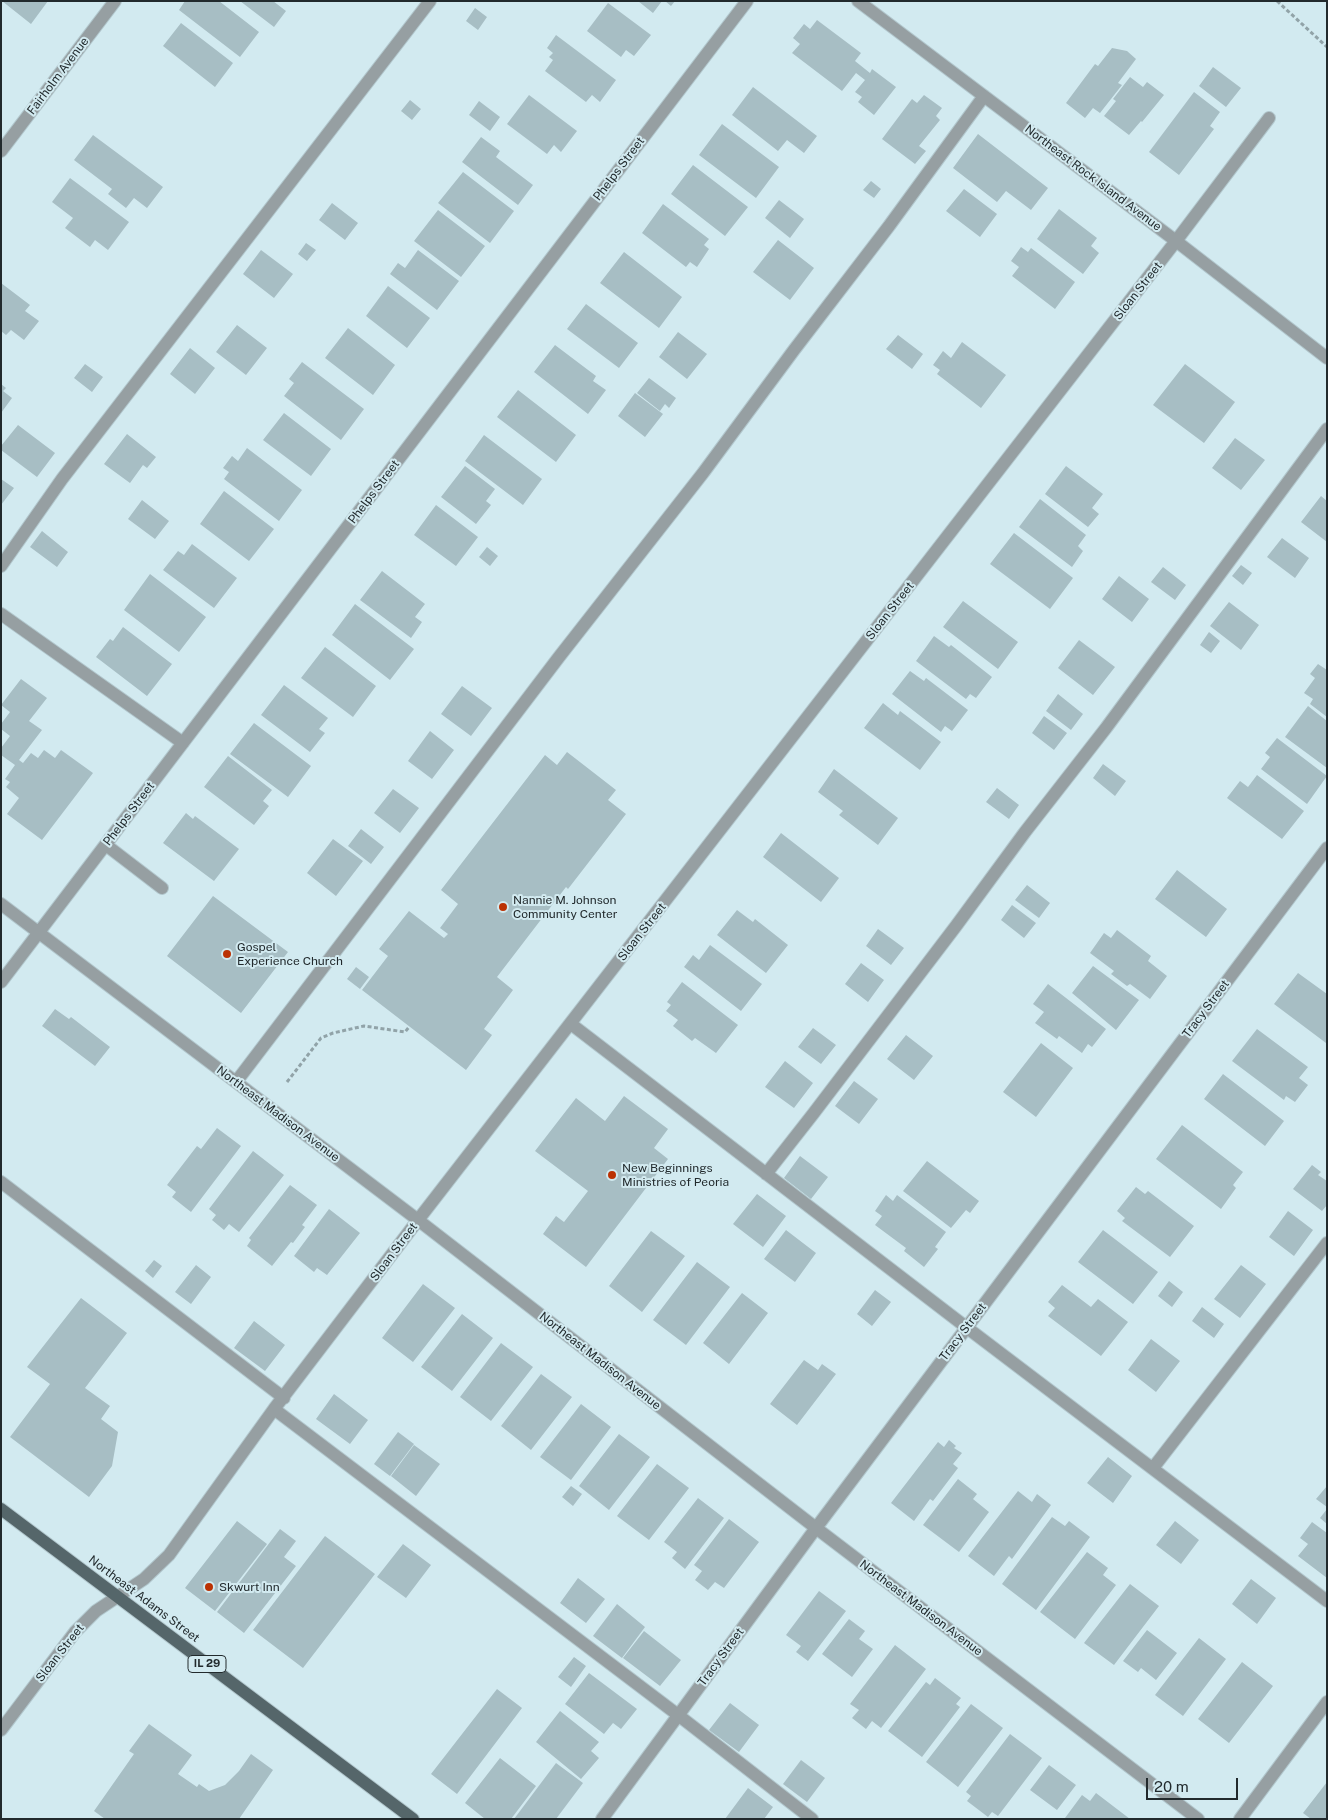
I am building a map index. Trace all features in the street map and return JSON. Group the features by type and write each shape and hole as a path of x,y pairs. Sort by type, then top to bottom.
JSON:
{"main road":[{"name":"Northeast Adams Street","path":"1,1509 413,1819"}],"street":[{"name":"Fairholm Avenue","path":"1,151 114,1"},
{"path":"1,566 62,479 430,1"},
{"name":"Phelps Street","path":"1,982 747,1"},
{"name":"Northeast Rock Island Avenue","path":"858,1 1176,241 1327,358"},
{"path":"236,1082 559,657 703,473 889,226 984,96"},
{"name":"Sloan Street","path":"1,1730 75,1632 96,1611 144,1579 169,1555 274,1409 418,1220 1176,241 1269,118"},
{"path":"766,1174 1106,728 1327,429"},
{"path":"1,614 183,743"},
{"path":"106,845 162,888"},
{"name":"Tracy Street","path":"602,1819 966,1327 1327,848"},
{"name":"Northeast Madison Avenue","path":"1,904 418,1220 816,1528 1198,1819"},
{"path":"571,1024 1327,1601"},
{"path":"1,1182 284,1398"},
{"path":"1153,1468 1327,1243"},
{"path":"274,1409 812,1819"},
{"path":"1240,1819 1327,1702"}],"path":[{"path":"1277,1 1327,47"},
{"path":"287,1082 321,1038 333,1033 364,1026 405,1032 409,1027"}],"building":[{"path":"2,1 48,1 31,24"},
{"path":"185,1 219,1 259,32 240,57 179,10"},
{"path":"240,1 273,1 286,11 274,27"},
{"path":"638,1 662,1 653,13"},
{"path":"665,1 675,1 671,6"},
{"path":"608,3 651,35 634,56 626,50 621,57 587,31"},
{"path":"475,8 487,17 478,30 466,21"},
{"path":"817,20 861,53 855,61 870,73 872,69 896,87 874,115 858,102 862,97 855,92 865,80 856,73 842,91 792,53 800,44 793,38 804,24 810,29"},
{"path":"181,23 233,63 215,87 163,46"},
{"path":"556,35 616,80 600,102 592,95 586,102 545,71 553,60 549,57 553,53 547,48"},
{"path":"1112,48 1127,51 1136,59 1118,83 1122,85 1100,113 1093,108 1085,118 1066,103 1095,64 1098,66"},
{"path":"1213,67 1241,88 1226,107 1199,86"},
{"path":"1130,77 1143,87 1147,82 1164,95 1129,135 1104,116 1116,101 1113,99"},
{"path":"753,87 817,136 804,153 787,140 778,151 732,115"},
{"path":"1194,92 1220,112 1210,126 1214,129 1179,175 1149,152"},
{"path":"529,95 577,131 561,152 554,145 547,154 507,124"},
{"path":"924,95 942,108 936,116 940,120 919,146 926,151 915,164 882,139 912,99 917,103"},
{"path":"410,100 421,109 412,120 401,111"},
{"path":"479,101 500,117 490,131 469,115"},
{"path":"722,124 779,167 756,198 699,155"},
{"path":"978,134 1048,188 1031,210 1006,191 997,202 953,168"},
{"path":"93,135 163,187 147,208 134,198 126,208 108,194 112,189 74,160"},
{"path":"481,137 500,151 496,157 533,185 518,205 462,162"},
{"path":"693,165 748,207 725,236 671,194"},
{"path":"463,172 514,211 490,243 438,203"},
{"path":"70,178 129,222 108,250 95,240 90,247 65,228 73,218 52,202"},
{"path":"871,181 881,189 874,198 863,190"},
{"path":"964,189 997,214 980,237 946,211"},
{"path":"779,200 804,219 790,238 765,218"},
{"path":"332,203 358,223 345,240 319,220"},
{"path":"663,204 709,239 704,245 709,249 697,267 690,262 686,267 642,233"},
{"path":"1059,209 1097,238 1091,246 1099,253 1083,274 1037,239"},
{"path":"438,210 485,246 461,277 414,241"},
{"path":"778,240 814,268 790,300 753,272"},
{"path":"306,243 316,250 307,261 298,254"},
{"path":"1021,247 1028,252 1031,248 1075,282 1055,309 1012,276 1019,267 1011,261"},
{"path":"261,250 293,274 274,298 243,274"},
{"path":"418,250 459,281 437,310 390,274 398,263 405,268"},
{"path":"624,252 682,297 659,328 600,283"},
{"path":"1,283 30,305 25,311 39,321 24,340 11,330 6,335 1,331"},
{"path":"388,286 430,318 407,348 366,316"},
{"path":"586,304 638,343 619,368 567,329"},
{"path":"237,325 267,348 246,375 216,352"},
{"path":"348,328 395,365 373,395 325,358"},
{"path":"678,332 707,354 687,379 659,357"},
{"path":"898,335 923,354 912,369 886,349"},
{"path":"962,342 1006,375 981,408 937,374 940,370 933,365 943,351 951,358"},
{"path":"555,345 596,376 593,381 606,390 588,414 534,372"},
{"path":"190,348 215,368 195,394 170,374"},
{"path":"302,362 364,409 341,440 284,396 294,383 289,379"},
{"path":"85,364 103,377 92,392 74,378"},
{"path":"1185,364 1235,402 1204,443 1153,405"},
{"path":"649,378 676,398 669,408 665,404 660,411 637,393"},
{"path":"1,384 6,388 3,391 12,398 1,413"},
{"path":"518,390 576,435 556,462 497,417"},
{"path":"635,393 663,414 645,437 618,416"},
{"path":"284,413 331,449 311,476 263,440"},
{"path":"18,425 55,453 37,477 1,450 1,446"},
{"path":"127,434 156,457 147,468 143,465 130,483 104,464"},
{"path":"484,435 542,479 523,505 465,461"},
{"path":"1235,438 1265,460 1241,490 1212,468"},
{"path":"247,448 302,490 279,521 224,479 229,472 223,468 232,456 238,461"},
{"path":"465,466 495,489 486,501 491,505 476,524 441,497"},
{"path":"1066,466 1103,494 1092,508 1099,514 1088,527 1045,494"},
{"path":"1,479 14,488 1,505"},
{"path":"224,491 274,529 249,561 200,524"},
{"path":"1321,496 1327,501 1327,542 1301,522"},
{"path":"1040,499 1086,535 1078,546 1083,551 1072,567 1019,527"},
{"path":"142,500 169,521 155,539 128,519"},
{"path":"436,505 478,537 456,566 414,535"},
{"path":"42,531 68,552 57,567 30,547"},
{"path":"1014,533 1073,578 1050,609 990,564"},
{"path":"1282,538 1309,558 1295,578 1267,557"},
{"path":"192,544 237,578 214,608 163,570 178,551 184,555"},
{"path":"487,547 498,556 490,566 479,557"},
{"path":"1241,565 1252,573 1243,585 1232,576"},
{"path":"1163,567 1186,585 1175,600 1151,582"},
{"path":"382,571 425,604 415,617 422,622 411,638 360,600"},
{"path":"150,574 206,617 179,652 124,610"},
{"path":"1119,576 1149,599 1132,622 1102,599"},
{"path":"963,601 1018,642 998,669 943,627"},
{"path":"1229,602 1259,625 1241,650 1210,626"},
{"path":"355,604 414,649 390,680 332,635"},
{"path":"123,627 172,664 147,696 96,657 110,639 113,641"},
{"path":"1209,632 1220,641 1211,653 1200,645"},
{"path":"934,636 949,647 951,645 992,677 976,698 970,694 966,699 916,661"},
{"path":"1079,640 1115,667 1093,695 1058,668"},
{"path":"325,647 376,686 353,717 301,678"},
{"path":"1318,664 1327,670 1327,717 1310,704 1313,699 1304,693 1315,678 1310,674"},
{"path":"910,671 924,681 926,678 968,710 952,731 945,726 941,732 892,694"},
{"path":"21,679 47,698 29,721 42,730 19,760 23,763 31,753 38,758 44,750 55,758 61,750 93,773 42,840 7,814 19,798 6,787 10,782 5,779 15,765 1,755 1,748 10,736 1,729 1,724 10,712 1,705"},
{"path":"284,685 328,718 319,729 325,733 310,752 261,715"},
{"path":"462,686 492,708 471,736 441,714"},
{"path":"1058,694 1083,714 1071,730 1046,711"},
{"path":"883,703 898,715 900,711 941,742 920,770 864,728"},
{"path":"1308,706 1327,721 1327,768 1285,737"},
{"path":"1044,716 1067,733 1054,750 1032,733"},
{"path":"254,723 311,766 288,797 230,754"},
{"path":"430,731 454,750 432,779 408,761"},
{"path":"1277,738 1327,776 1307,804 1261,769 1270,757 1265,753"},
{"name":"Nannie M. Johnson Community Center","path":"567,752 616,790 608,800 626,814 568,889 566,887 497,977 513,990 484,1029 492,1035 466,1070 362,990 388,956 379,949 409,911 444,938 448,934 440,928 458,904 441,890 545,755 557,765"},
{"path":"228,756 272,790 263,801 269,806 254,825 204,787"},
{"path":"1103,764 1126,781 1115,796 1093,778"},
{"path":"834,769 898,818 878,845 839,815 843,811 818,792"},
{"path":"1257,775 1304,811 1282,839 1227,798 1240,781 1248,787"},
{"path":"997,788 1019,805 1009,819 986,802"},
{"path":"393,789 419,808 400,833 374,813"},
{"path":"186,813 193,819 195,816 239,849 214,881 163,843"},
{"path":"361,829 384,847 371,864 348,846"},
{"path":"781,833 839,878 821,902 763,857"},
{"path":"333,839 363,861 336,896 307,873"},
{"path":"1177,870 1227,909 1206,937 1155,899"},
{"path":"1027,885 1050,903 1039,918 1015,900"},
{"name":"Gospel Experience Church","path":"213,896 288,952 241,1013 167,956"},
{"path":"1012,905 1036,923 1024,938 1001,920"},
{"path":"737,910 753,922 755,919 788,945 766,973 717,935"},
{"path":"878,929 904,948 891,965 866,946"},
{"path":"1117,930 1151,956 1148,961 1167,976 1150,999 1130,984 1127,986 1111,974 1114,971 1090,953 1104,933 1111,938"},
{"path":"710,945 762,984 741,1011 684,967 693,955 699,960"},
{"path":"861,963 884,980 868,1002 845,984"},
{"path":"1093,966 1139,1000 1116,1030 1072,993"},
{"path":"356,967 369,977 360,989 347,979"},
{"path":"1298,973 1327,994 1326,1043 1274,1004"},
{"path":"682,982 738,1025 716,1053 695,1038 692,1041 673,1026 678,1020 666,1011 671,1005 667,1002"},
{"path":"1048,984 1106,1029 1092,1047 1088,1044 1082,1053 1059,1036 1057,1039 1035,1023 1044,1012 1033,1004"},
{"path":"55,1009 69,1019 71,1017 110,1047 95,1066 42,1026"},
{"path":"813,1028 836,1045 821,1064 798,1047"},
{"path":"1257,1029 1308,1067 1299,1078 1308,1085 1295,1102 1286,1096 1284,1100 1232,1061"},
{"path":"906,1035 933,1056 914,1080 887,1059"},
{"path":"1041,1043 1073,1068 1036,1117 1003,1092"},
{"path":"785,1061 813,1083 794,1108 765,1087"},
{"path":"1223,1074 1284,1121 1265,1146 1204,1099"},
{"path":"854,1081 878,1099 859,1124 835,1106"},
{"name":"New Beginnings Ministries of Peoria","path":"624,1096 668,1129 654,1148 668,1159 586,1267 543,1234 556,1216 564,1222 588,1191 535,1151 576,1098 605,1121"},
{"path":"1182,1125 1243,1172 1233,1185 1236,1188 1221,1209 1156,1159"},
{"path":"217,1128 241,1146 191,1212 172,1197 176,1192 167,1185 197,1146 201,1149"},
{"path":"253,1151 284,1175 239,1232 229,1224 224,1230 212,1220 216,1215 209,1209"},
{"path":"800,1156 828,1177 811,1199 784,1178"},
{"path":"927,1161 979,1201 970,1213 966,1210 951,1228 903,1191"},
{"path":"1312,1165 1321,1172 1318,1175 1327,1181 1327,1205 1322,1211 1293,1189"},
{"path":"290,1185 317,1205 302,1225 305,1227 272,1266 247,1246 251,1240 249,1238"},
{"path":"1136,1187 1145,1194 1148,1191 1194,1226 1170,1257 1122,1221 1125,1218 1117,1211"},
{"path":"757,1194 786,1216 763,1247 733,1224"},
{"path":"886,1195 893,1201 897,1195 946,1232 935,1247 938,1249 924,1267 904,1251 906,1248 875,1225 882,1216 875,1211"},
{"path":"329,1209 360,1233 327,1275 317,1268 314,1272 294,1256"},
{"path":"1288,1211 1313,1230 1294,1256 1269,1237"},
{"path":"786,1230 816,1253 795,1282 764,1259"},
{"path":"1103,1230 1158,1272 1133,1304 1078,1262"},
{"path":"651,1231 685,1256 642,1312 609,1286"},
{"path":"154,1260 162,1266 153,1278 145,1271"},
{"path":"697,1262 730,1287 686,1345 653,1320"},
{"path":"196,1265 211,1277 191,1304 175,1292"},
{"path":"1241,1265 1266,1284 1240,1318 1214,1299"},
{"path":"1169,1281 1183,1292 1172,1307 1158,1296"},
{"path":"423,1284 455,1308 413,1362 382,1338"},
{"path":"1062,1285 1091,1307 1098,1299 1128,1322 1101,1356 1048,1316 1055,1308 1048,1302"},
{"path":"875,1290 891,1302 872,1326 857,1314"},
{"path":"742,1293 768,1313 729,1364 703,1343"},
{"path":"81,1298 127,1333 85,1388 110,1406 101,1419 118,1432 112,1466 89,1497 10,1437 50,1384 27,1367"},
{"path":"1202,1307 1224,1324 1214,1338 1192,1321"},
{"path":"462,1314 493,1338 452,1391 421,1367"},
{"path":"254,1321 285,1345 265,1371 234,1348"},
{"path":"1151,1339 1180,1361 1156,1392 1128,1370"},
{"path":"501,1343 533,1367 491,1421 460,1397"},
{"path":"804,1360 818,1370 822,1364 836,1374 797,1425 770,1404"},
{"path":"541,1374 572,1397 531,1450 501,1426"},
{"path":"334,1394 368,1420 350,1444 316,1419"},
{"path":"581,1404 611,1427 571,1480 540,1457"},
{"path":"398,1432 414,1444 390,1476 374,1464"},
{"path":"619,1434 650,1457 609,1510 579,1486"},
{"path":"949,1440 956,1446 954,1448 962,1453 953,1464 958,1468 933,1501 930,1499 914,1521 891,1503 938,1442 944,1447"},
{"path":"414,1445 440,1464 416,1496 391,1476"},
{"path":"1108,1457 1132,1476 1113,1503 1087,1483"},
{"path":"657,1464 689,1488 649,1540 617,1516"},
{"path":"958,1479 977,1494 973,1499 989,1512 959,1552 923,1525"},
{"path":"571,1486 582,1494 573,1506 562,1497"},
{"path":"1327,1486 1327,1507 1316,1499"},
{"path":"1018,1491 1032,1502 1037,1494 1051,1505 1012,1559 1009,1556 994,1576 968,1556"},
{"path":"698,1498 724,1518 685,1569 672,1558 677,1552 664,1542"},
{"path":"1327,1509 1327,1524 1320,1518"},
{"path":"1052,1517 1065,1526 1069,1521 1090,1537 1036,1610 1002,1584"},
{"path":"729,1519 759,1542 724,1588 715,1582 708,1590 695,1580 702,1571 694,1565"},
{"path":"237,1521 267,1544 215,1611 185,1588"},
{"path":"1175,1521 1199,1540 1181,1564 1156,1545"},
{"path":"1312,1522 1327,1533 1327,1578 1298,1556 1308,1544 1300,1538"},
{"path":"280,1529 296,1541 284,1557 296,1566 244,1633 217,1612"},
{"path":"325,1536 375,1574 303,1668 253,1630"},
{"path":"403,1544 431,1565 406,1598 377,1577"},
{"path":"1087,1552 1108,1568 1103,1575 1116,1585 1075,1639 1040,1612"},
{"path":"578,1578 605,1599 586,1623 560,1603"},
{"path":"1251,1579 1276,1598 1257,1624 1232,1604"},
{"path":"1130,1584 1159,1606 1114,1665 1084,1643"},
{"path":"819,1591 846,1611 808,1661 796,1652 801,1646 786,1635"},
{"path":"617,1604 645,1627 622,1658 593,1636"},
{"path":"849,1619 865,1631 859,1639 873,1649 852,1677 822,1654"},
{"path":"1147,1630 1177,1653 1156,1680 1141,1668 1138,1672 1123,1661"},
{"path":"644,1631 681,1660 660,1686 623,1658"},
{"path":"1199,1638 1226,1659 1183,1716 1155,1695"},
{"path":"895,1645 926,1669 881,1728 872,1721 866,1729 852,1718 859,1710 850,1704"},
{"path":"574,1657 586,1666 571,1687 558,1677"},
{"path":"1242,1662 1273,1686 1229,1743 1198,1719"},
{"path":"589,1673 637,1709 621,1729 613,1723 604,1734 565,1704"},
{"path":"935,1678 961,1698 956,1704 960,1707 922,1757 888,1731 926,1682 930,1685"},
{"path":"497,1689 522,1708 457,1794 431,1774"},
{"path":"730,1703 759,1725 739,1752 709,1730"},
{"path":"971,1704 1003,1728 958,1787 926,1762"},
{"path":"560,1711 599,1742 591,1751 599,1758 581,1779 536,1742"},
{"path":"149,1724 192,1755 178,1774 197,1787 199,1784 209,1791 225,1785 239,1771 251,1754 273,1770 239,1819 105,1819 94,1811 134,1754 129,1751"},
{"path":"1010,1734 1042,1758 998,1816 992,1812 988,1817 967,1801 971,1796 966,1792"},
{"path":"500,1758 536,1786 511,1819 485,1819 465,1803"},
{"path":"801,1760 825,1778 807,1802 783,1784"},
{"path":"556,1763 583,1783 556,1819 514,1819"},
{"path":"1049,1765 1076,1785 1057,1810 1030,1790"},
{"path":"1327,1782 1327,1819 1311,1819 1303,1813"},
{"path":"748,1788 773,1807 764,1819 725,1819"},
{"path":"1096,1793 1130,1819 1065,1818 1082,1795 1090,1801"}],"place":[{"name":"Nannie M. Johnson Community Center","path":"503,907"},
{"name":"Gospel Experience Church","path":"227,954"},
{"name":"New Beginnings Ministries of Peoria","path":"612,1175"},
{"name":"Skwurt Inn","path":"209,1587"}]}
